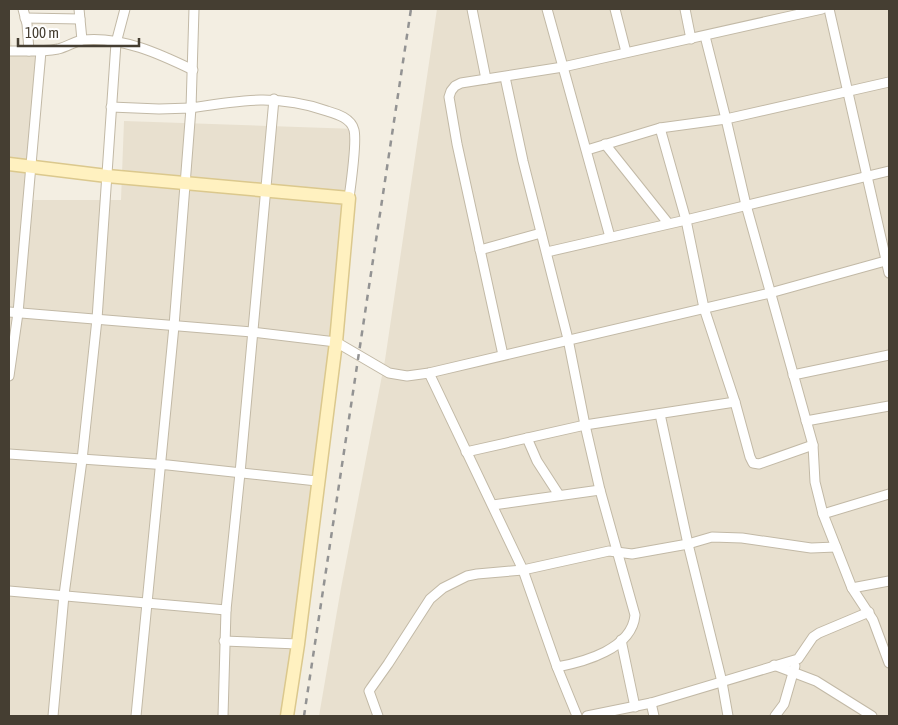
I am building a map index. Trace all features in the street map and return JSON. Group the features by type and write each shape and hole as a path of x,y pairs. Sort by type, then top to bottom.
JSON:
{"main road":[{"path":"9,164 107,176 349,198 336,342 298,644 287,716"}],"street":[{"path":"80,9 82,40"},
{"path":"53,716 64,594 82,460 97,319 116,43 126,9"},
{"path":"136,716 186,182 192,108 194,9"},
{"path":"472,9 486,79"},
{"path":"548,9 610,237"},
{"path":"615,9 626,52"},
{"path":"685,9 691,39"},
{"path":"503,355 449,97 455,86 461,83 563,67 822,9"},
{"path":"829,9 889,272"},
{"path":"29,51 24,13 80,19"},
{"path":"705,36 746,205 813,445 815,482 823,514 852,588 869,612 889,663"},
{"path":"9,51 41,51 60,48 82,40 116,43 148,50 193,70"},
{"path":"9,376 13,312 41,51"},
{"path":"505,76 523,161 568,339 600,490 635,615 632,629 621,640 590,659 557,667"},
{"path":"587,150 660,128 726,119 889,82"},
{"path":"111,107 159,110 192,108 235,101 274,99 314,106 343,117 350,122 354,129 355,139 349,198"},
{"path":"223,716 226,610 274,99"},
{"path":"660,128 686,220 704,308 753,463 767,462 813,445"},
{"path":"605,144 668,223"},
{"path":"547,252 889,171"},
{"path":"480,250 541,233"},
{"path":"13,312 252,332 336,342 389,373 407,376 429,373 770,293 888,261"},
{"path":"793,375 889,355"},
{"path":"429,373 524,570 557,667 577,716"},
{"path":"466,452 585,425 735,402"},
{"path":"806,421 889,406"},
{"path":"660,414 688,544 722,682 728,716"},
{"path":"527,438 537,461 559,496"},
{"path":"9,454 160,464 317,481"},
{"path":"493,505 600,490"},
{"path":"823,514 889,494"},
{"path":"378,716 369,691 434,594 453,582 472,575 524,570 605,552 618,551 632,554 688,544 712,537 811,548 836,547"},
{"path":"852,588 889,580"},
{"path":"9,591 64,594 226,610"},
{"path":"775,716 784,704 798,658 814,638 819,633 869,612"},
{"path":"621,640 636,707"},
{"path":"224,641 298,644"},
{"path":"587,716 651,703 798,658"},
{"path":"774,665 793,671 826,686 872,716"},
{"path":"651,703 654,716"}],"shaded area":[{"path":"437,9 889,9 889,716 319,716 341,588 385,360"},
{"path":"9,24 12,49 46,60 29,200 121,200 124,121 357,129 285,716 9,716"}],"railway":[{"path":"304,716 411,9"}]}
